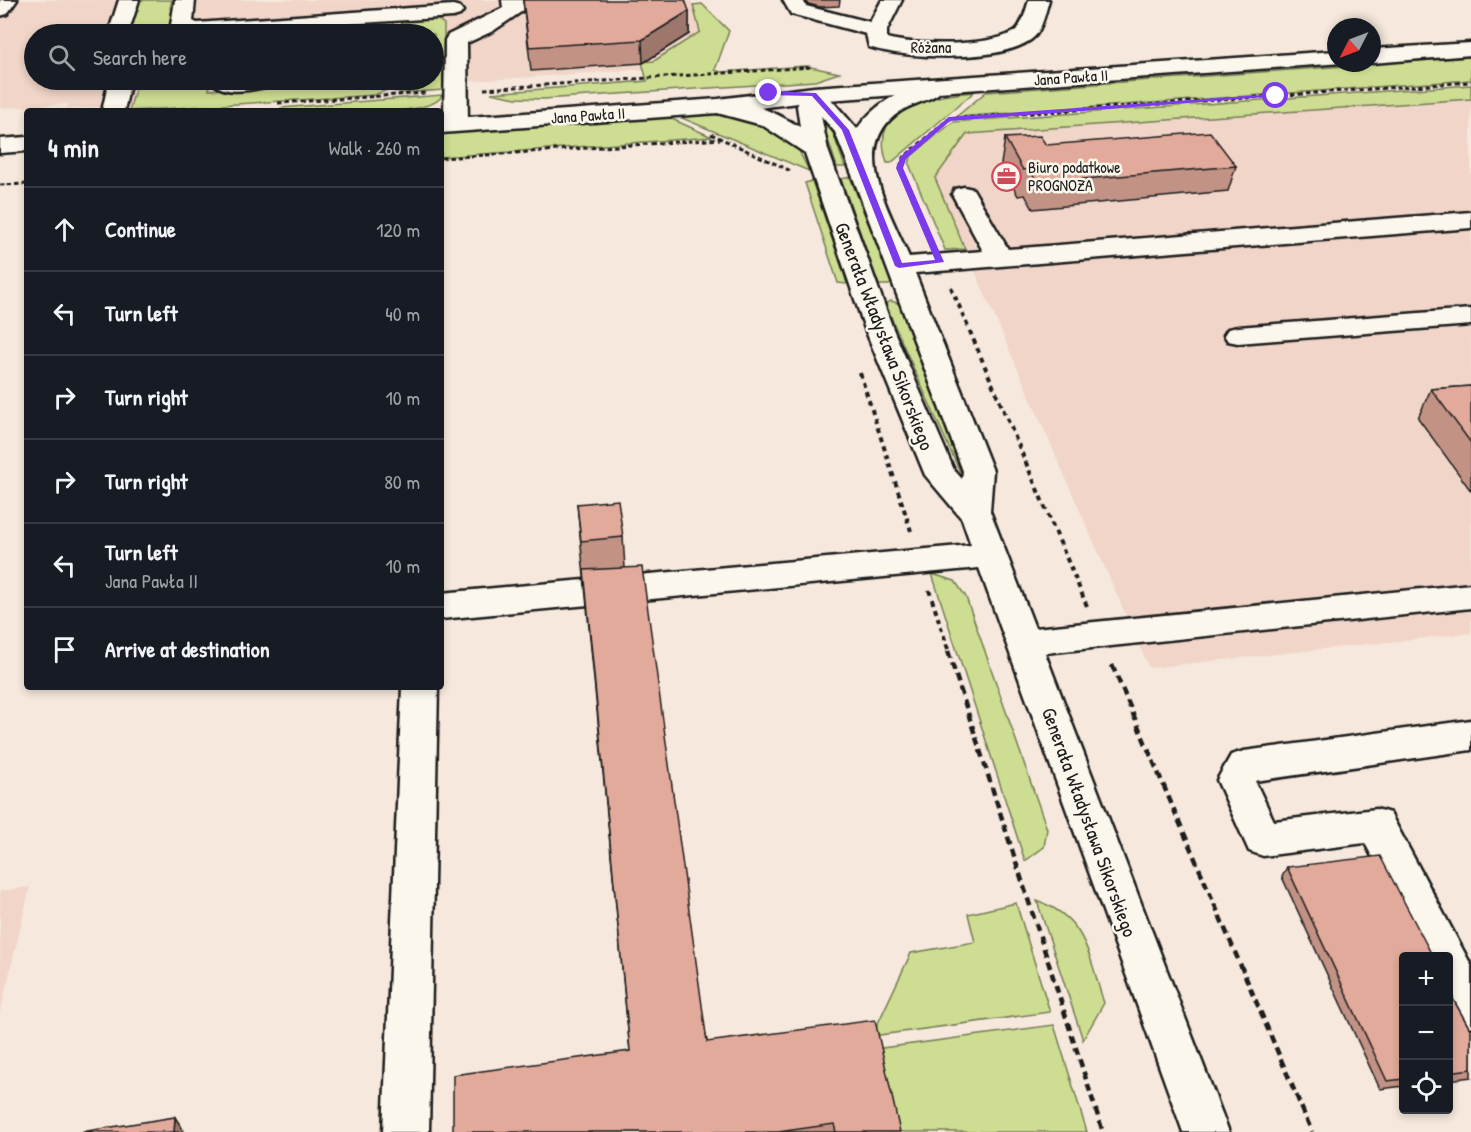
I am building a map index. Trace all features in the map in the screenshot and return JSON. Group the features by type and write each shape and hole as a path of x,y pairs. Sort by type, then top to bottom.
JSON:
{"street":[{"path":"0,10 7,0"},
{"path":"121,24 129,0"},
{"path":"182,24 185,0"},
{"path":"282,24 288,0"},
{"path":"456,40 486,27 514,10 512,0"},
{"path":"793,0 798,10 876,30 892,0"},
{"name":"Różana","path":"876,30 875,37 881,44 931,49 1008,43 1028,31 1040,0"},
{"path":"291,24 343,9 453,6 456,40 446,114"},
{"path":"1381,55 1471,49"},
{"name":"Jana Pawła II","path":"446,114 718,106 846,92 1327,59"},
{"name":"Generała Władysława Sikorskiego","path":"863,172 864,139 872,126 894,105 934,87"},
{"path":"114,108 118,90"},
{"name":"Generała Władysława Sikorskiego","path":"846,92 846,130"},
{"name":"Jana Pawła II","path":"446,114 597,101 773,93 810,95"},
{"name":"Generała Władysława Sikorskiego","path":"974,511 978,471 863,172 846,130 824,103 810,95 808,106 816,150 879,329 940,475 974,511 1206,1132"},
{"path":"718,106 741,109 776,120 816,150"},
{"path":"0,146 24,144"},
{"path":"0,156 24,154"},
{"path":"964,194 999,257"},
{"path":"899,266 1471,220"},
{"path":"1238,335 1471,317"},
{"path":"444,606 991,555"},
{"path":"1023,642 1471,596"},
{"path":"406,1132 420,690"},
{"path":"1442,952 1377,825 1263,839 1236,780 1244,766 1471,735"},
{"path":"1453,972 1471,1007"}],"path":[{"path":"483,89 644,79"},
{"path":"1312,1132 900,168 903,158 949,119 1471,82"},
{"path":"396,90 396,95"},
{"path":"272,104 396,95 430,108"},
{"path":"210,108 225,107"},
{"path":"701,130 796,174"},
{"path":"444,158 721,139"},
{"path":"0,185 24,184"},
{"path":"859,370 1103,1132"}],"shaded area":[{"path":"0,0 691,0 701,32 662,68 444,83 444,24 24,24 24,90 343,90 82,108 67,108 69,104 0,108"},
{"path":"1471,99 1471,633 1149,668 934,178 967,134"},
{"path":"30,887 0,1013 0,891"}],"green space":[{"path":"140,0 172,0 170,8 176,14 175,24 132,24"},
{"path":"702,4 729,31 715,70 721,72 806,66 839,73 815,81 543,99 516,98 491,93 647,81 642,62 654,61 700,32 693,5"},
{"path":"435,18 444,24 402,24 402,19"},
{"path":"393,20 393,24 322,24"},
{"path":"1471,57 1471,80 956,117 986,92 1327,67 1327,72 1381,72 1381,63"},
{"path":"1471,85 1471,99 967,134 935,178 965,249 945,250 909,164 911,156 953,122"},
{"path":"135,90 387,90 375,95 175,108 130,108"},
{"path":"399,90 444,90 399,93"},
{"path":"974,92 891,163 887,163 883,143 886,128 895,116 907,107 923,101 940,96"},
{"path":"442,95 434,103 417,108 281,108"},
{"path":"709,112 757,119 797,147 809,171 677,116"},
{"path":"663,115 712,137 444,157 444,132"},
{"path":"821,119 828,119 845,167 837,167"},
{"path":"850,177 867,221 894,273 894,281 889,285 879,285 841,179"},
{"path":"812,181 847,284 838,283 805,183"},
{"path":"891,301 903,305 911,315 960,472 893,322 886,303"},
{"path":"932,574 955,581 966,597 1047,829 1044,847 1025,861"},
{"path":"1037,901 1054,908 1066,917 1084,941 1089,955 1104,1003 1083,1040"},
{"path":"1016,903 1050,1012 872,1036 911,953 975,942 968,914"},
{"path":"1054,1025 1087,1132 888,1132 875,1049"}],"building":[{"path":"523,0 685,0 689,11 642,40 529,47"},
{"path":"1210,132 1236,166 1037,183 1030,169 1023,170 1005,138 1040,136 1046,145"},
{"path":"1471,386 1471,443 1431,389"},
{"path":"618,500 623,537 581,541 577,504"},
{"path":"642,567 707,1042 875,1020 900,1132 836,1132 834,1124 778,1132 453,1132 453,1075 630,1051 584,570"},
{"path":"1380,856 1430,952 1399,952 1399,1080 1387,1081 1287,867"},
{"path":"1453,999 1471,1031 1471,1069 1453,1071"},
{"path":"175,1117 174,1132 81,1132"}],"place":[{"name":"Biuro podatkowe PROGNOZA","path":"1007,176"}],"route":[{"path":"769,93 814,94 834,114 846,130 899,266 940,262 900,168 903,158 949,119 1276,96"}]}
